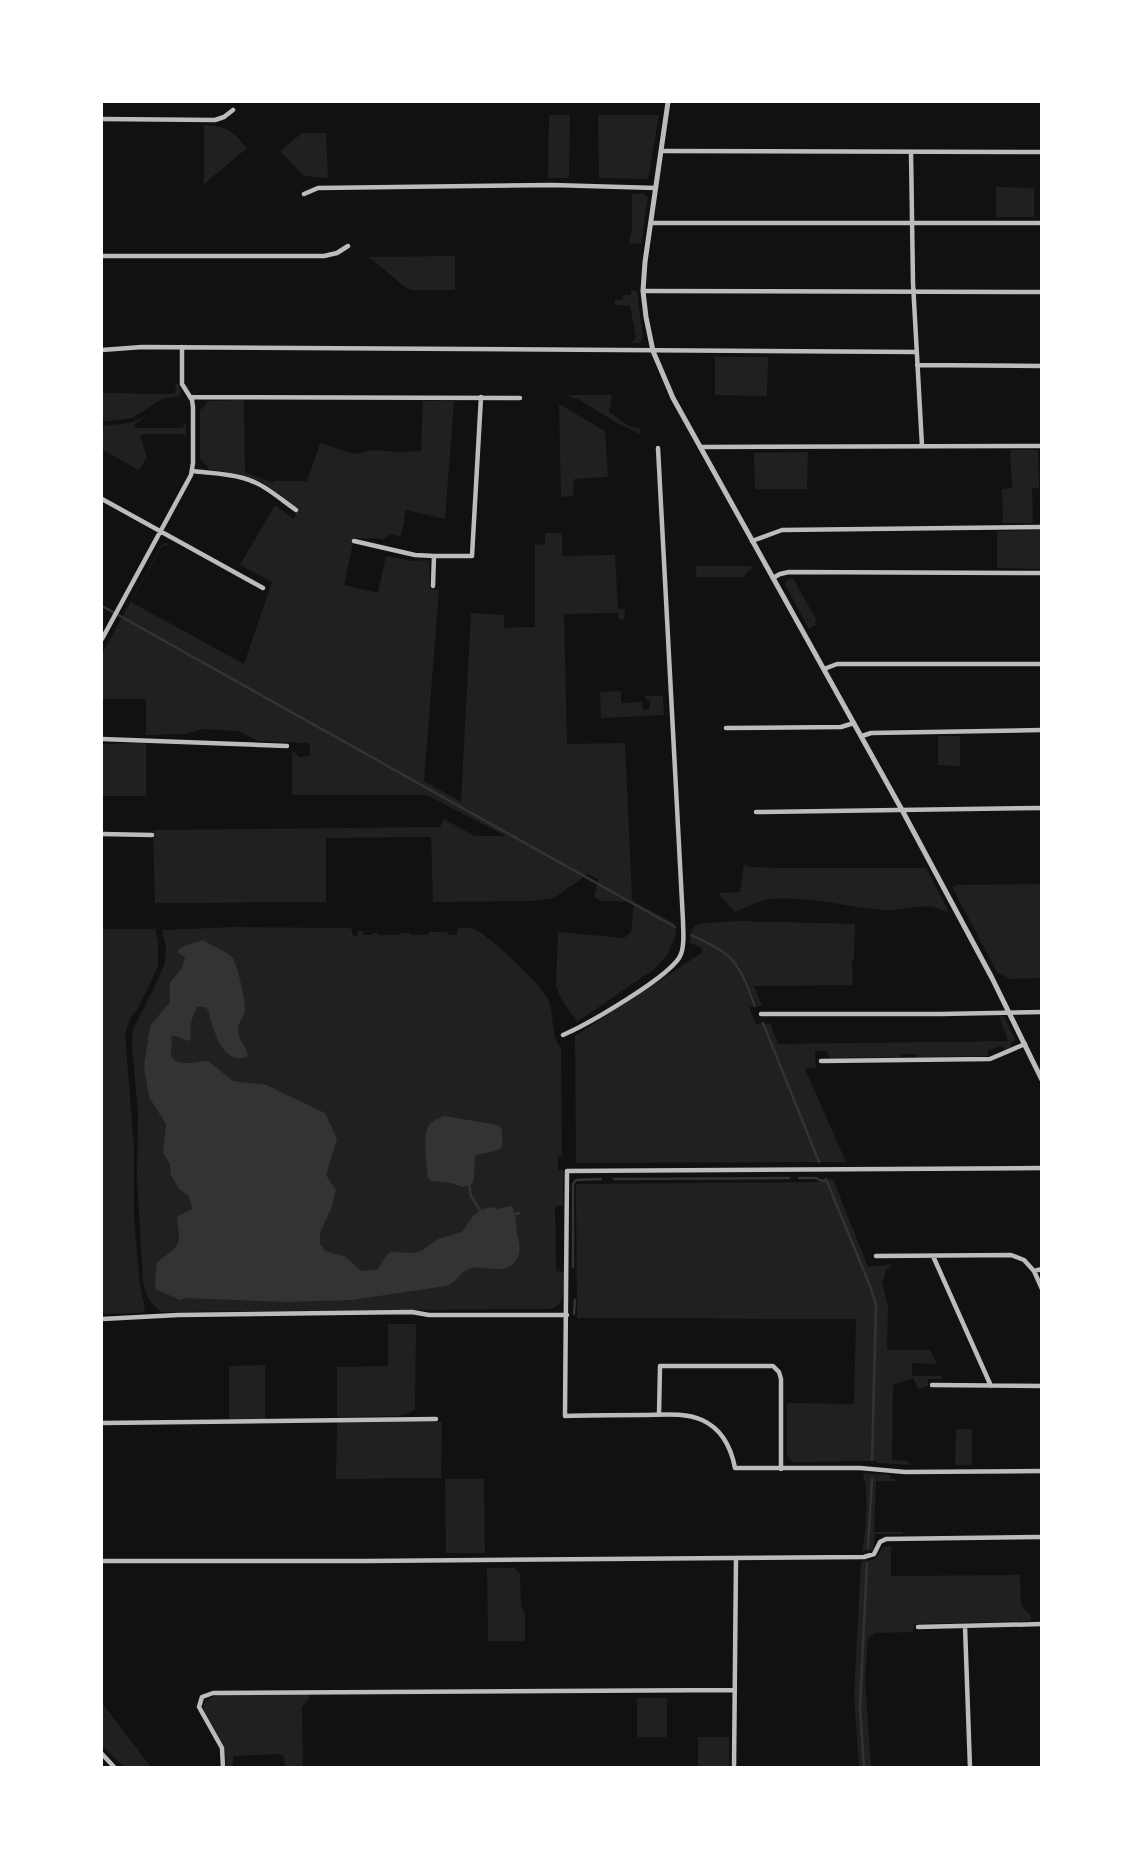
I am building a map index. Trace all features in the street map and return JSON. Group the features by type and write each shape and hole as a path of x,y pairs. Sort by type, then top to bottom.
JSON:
{"street":[{"path":"668,102 643,291 653,351 665,384 902,810 1010,1013 1041,1080"},
{"path":"102,119 210,121 233,110"},
{"path":"661,151 1041,152"},
{"path":"911,152 914,291 922,446"},
{"path":"304,194 318,188 552,185 656,188"},
{"path":"651,223 1041,223"},
{"path":"102,256 324,256 337,253 348,246"},
{"path":"643,291 1041,292"},
{"path":"102,350 182,347 917,352"},
{"path":"102,639 192,471 193,407 183,384 182,347"},
{"path":"917,365 1041,366"},
{"path":"190,397 520,398"},
{"path":"354,541 415,555 472,556 481,397"},
{"path":"700,447 1041,446"},
{"path":"563,1035 585,1025 660,976 681,955 683,940 658,448"},
{"path":"192,471 243,478 264,487 296,510"},
{"path":"102,499 263,588"},
{"path":"752,541 782,530 1041,527"},
{"path":"432,586 434,556"},
{"path":"773,578 780,573 789,572 1041,573"},
{"path":"824,669 836,664 1041,664"},
{"path":"726,728 841,727 854,723"},
{"path":"862,736 871,733 1041,730"},
{"path":"102,739 287,746"},
{"path":"756,812 1041,808"},
{"path":"102,834 152,835"},
{"path":"761,1014 1041,1012"},
{"path":"821,1061 990,1059 1025,1044"},
{"path":"1041,1168 567,1171 565,1416 688,1416 708,1424 728,1443 735,1468 860,1468 905,1472 1041,1471"},
{"path":"876,1256 1014,1256 1024,1260 1034,1271 1041,1289"},
{"path":"933,1256 991,1386"},
{"path":"1034,1271 1041,1269"},
{"path":"102,1319 178,1315 412,1312 429,1315 567,1315"},
{"path":"659,1415 660,1366 773,1366 781,1379 781,1469"},
{"path":"932,1385 1041,1386"},
{"path":"102,1423 436,1419"},
{"path":"102,1561 869,1556 875,1553 880,1542 886,1539 1041,1537"},
{"path":"734,1768 736,1558"},
{"path":"918,1627 1041,1624"},
{"path":"965,1626 970,1768"},
{"path":"223,1768 222,1748 199,1707 202,1697 209,1694 735,1690"},
{"path":"102,1754 115,1768"}],"shaded area":[{"path":"549,115 570,115 569,178 548,178"},
{"path":"598,115 659,115 648,179 599,178"},
{"path":"204,125 229,130 247,148 204,184"},
{"path":"302,133 326,133 328,178 304,176 280,151"},
{"path":"996,187 1034,188 1034,217 996,217"},
{"path":"643,193 648,198 641,244 629,243 632,229 632,194"},
{"path":"455,256 455,290 412,290 369,257"},
{"path":"631,291 637,291 643,337 640,343 631,343 636,337 630,306 615,305 615,300 622,300 623,295 631,295"},
{"path":"715,357 768,357 767,396 715,395"},
{"path":"176,384 179,384 179,396 162,399 132,418 102,422 102,393 175,394"},
{"path":"569,395 612,395 609,412 629,426 640,428 640,434 617,423"},
{"path":"244,400 246,473 273,483 307,481 320,443 354,454 373,450 421,451 423,401 454,401 445,519 406,510 401,537 391,534 384,539 354,538 344,585 378,593 386,556 429,562 430,589 439,590 424,781 461,802 471,613 504,615 504,628 535,627 535,545 545,544 545,533 562,533 562,556 615,555 618,609 625,609 624,619 619,620 618,613 564,614 567,744 625,743 634,902 601,901 594,897 598,879 588,874 554,898 532,901 433,902 431,837 326,838 326,902 155,903 153,830 440,827 444,819 475,836 506,836 427,795 292,795 292,750 299,757 310,756 310,745 307,743 258,741 239,731 203,729 186,734 146,735 146,699 102,699 102,654 161,546 164,543 171,544 162,546 131,602 244,664 272,582 240,565 275,505 294,519 298,508 261,481 208,469 200,459 200,410 207,401"},
{"path":"559,404 605,431 608,477 574,479 573,496 561,497"},
{"path":"146,416 134,425 136,428 182,428 186,423 186,438 182,434 140,436 147,457 139,470 103,450 102,452 102,426 130,423"},
{"path":"1010,450 1038,450 1039,488 1032,488 1033,523 1003,523 1002,489 1012,488"},
{"path":"808,452 807,489 755,489 754,453"},
{"path":"1041,530 1041,569 997,568 997,531"},
{"path":"695,566 751,566 752,569 744,577 697,577"},
{"path":"793,578 817,621 816,625 809,629 785,584"},
{"path":"621,691 621,703 642,702 643,710 650,709 650,700 645,696 663,696 664,715 601,718 600,692"},
{"path":"938,736 960,736 960,766 938,765"},
{"path":"146,743 146,796 102,796 102,744"},
{"path":"744,864 749,867 778,868 926,868 949,912 929,906 885,910 810,900 780,899 761,901 735,912 718,893 740,892"},
{"path":"1041,884 1041,978 1010,979 997,972 952,887"},
{"path":"634,902 674,923 676,935 668,954 653,970 577,1022 556,986 558,932 624,938 631,932"},
{"path":"739,921 855,924 853,985 754,986 762,1006 758,1006 739,965 718,947 691,933 695,926 704,923"},
{"path":"235,927 347,928 352,929 352,935 357,936 358,931 363,931 363,935 429,935 429,932 447,932 448,935 457,935 458,928 470,928 491,941 537,984 549,1001 556,1038 561,1048 562,1156 558,1156 558,1170 563,1170 563,1205 555,1206 556,1271 564,1272 564,1283 559,1304 550,1309 162,1312 152,1303 143,1282 133,1029 165,963 166,946 162,930"},
{"path":"102,929 155,929 158,941 158,966 125,1033 134,1147 134,1220 140,1285 145,1308 142,1313 102,1314"},
{"path":"691,936 718,949 738,966 754,1006 749,1007 756,1024 762,1023 818,1162 576,1163 575,1036 703,952 689,942"},
{"path":"203,940 234,960 245,1006 238,1034 248,1056 239,1058 225,1051 205,1007 197,1007 195,1011 189,1041 171,1036 171,1054 173,1059 181,1063 208,1061 233,1081 266,1085 325,1113 337,1139 326,1175 336,1190 320,1233 320,1244 325,1251 346,1257 361,1271 378,1269 391,1252 421,1251 438,1239 462,1232 481,1210 511,1206 519,1247 514,1263 503,1269 473,1268 446,1286 352,1300 180,1300 156,1289 157,1263 177,1245 177,1217 192,1209 192,1206 188,1195 179,1189 171,1175 170,1164 163,1153 166,1124 149,1097 144,1067 150,1026 170,1002 170,983 182,968 185,957 178,953 178,950"},
{"path":"999,1016 1004,1016 1015,1039 1011,1047 1005,1050 1002,1046 988,1050 988,1056 917,1057 916,1054 901,1054 901,1057 830,1058 827,1051 815,1051 816,1068 805,1069 846,1162 820,1162 764,1024 770,1023 778,1044 1008,1041"},
{"path":"444,1116 493,1124 502,1130 502,1147 496,1151 475,1155 472,1184 463,1187 431,1181 428,1178 427,1130 432,1122"},
{"path":"833,1179 868,1267 893,1263 882,1280 888,1307 887,1350 930,1350 937,1364 912,1363 912,1376 941,1376 943,1379 928,1379 928,1386 918,1389 913,1378 893,1385 892,1460 908,1461 910,1465 877,1461 793,1462 787,1456 787,1403 854,1404 856,1319 577,1318 576,1184 818,1182"},
{"path":"388,1324 416,1324 415,1410 400,1416 337,1417 337,1367 388,1366"},
{"path":"265,1365 265,1419 229,1419 229,1366"},
{"path":"337,1422 442,1422 441,1478 336,1479"},
{"path":"956,1429 972,1429 972,1465 955,1465"},
{"path":"863,1473 890,1475 890,1479 896,1481 876,1481 874,1532 903,1532 875,1534 873,1550 862,1551 866,1504"},
{"path":"445,1479 484,1479 485,1553 446,1553"},
{"path":"891,1546 891,1576 1020,1575 1021,1605 1031,1616 1031,1621 914,1624 913,1632 876,1633 868,1638 865,1679 871,1767 859,1767 854,1695 861,1561 873,1560 883,1547"},
{"path":"487,1568 514,1568 520,1574 525,1641 488,1641"},
{"path":"309,1694 309,1699 302,1707 303,1767 285,1767 284,1756 278,1754 233,1756 233,1767 226,1767 225,1749 204,1711 205,1701 216,1695"},
{"path":"637,1698 667,1698 667,1737 637,1737"},
{"path":"102,1703 151,1767 124,1767 102,1746"},
{"path":"698,1737 729,1737 729,1767 698,1767"}],"waterway":[{"path":"102,606 675,927"},
{"path":"691,935 717,948 733,961 755,1006"},
{"path":"763,1023 819,1162"},
{"path":"614,1179 789,1178"},
{"path":"799,1178 826,1180"},
{"path":"573,1267 573,1184 576,1180 601,1179"},
{"path":"826,1179 876,1305 872,1460"},
{"path":"469,1185 471,1196 480,1210"},
{"path":"515,1214 519,1213"},
{"path":"574,1314 575,1300"},
{"path":"868,1548 872,1479"},
{"path":"864,1768 860,1706 867,1563"}]}
